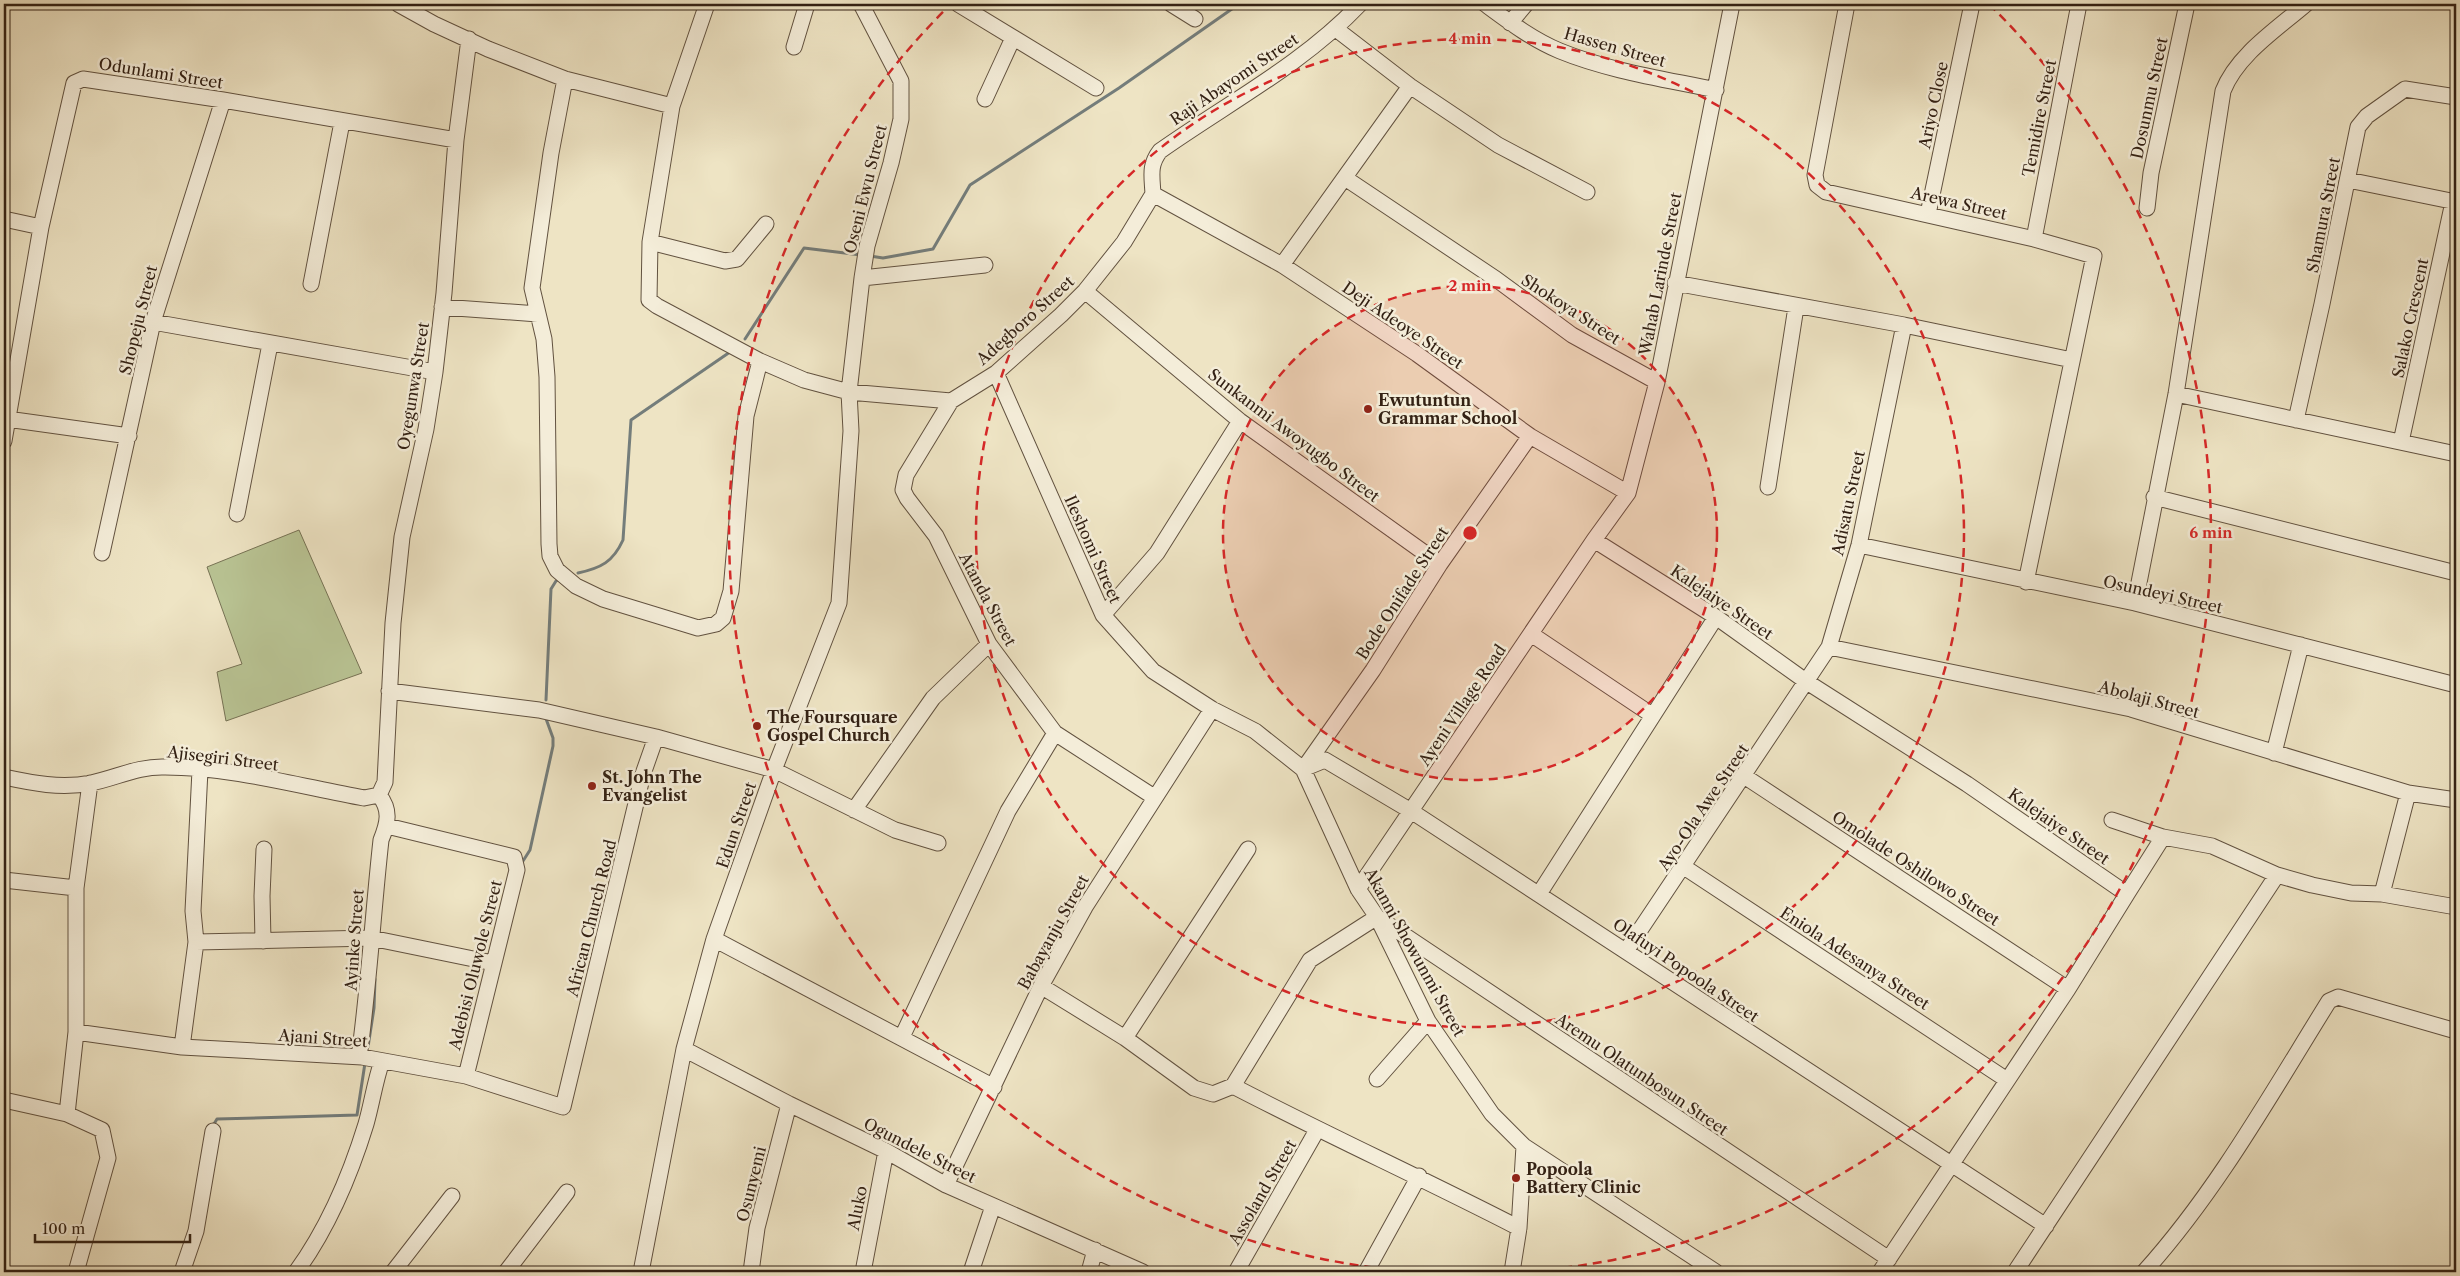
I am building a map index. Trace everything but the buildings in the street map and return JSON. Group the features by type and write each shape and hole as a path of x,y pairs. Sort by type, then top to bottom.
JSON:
{"street":[{"path":"398,4 469,39 565,79 672,106"},
{"path":"707,4 672,106 650,242 649,300 760,361 804,380 849,392 951,401"},
{"path":"794,47 807,4"},
{"name":"Oseni Ewu Street","path":"849,392 867,246 891,163 901,119 901,82 861,4"},
{"path":"958,4 1096,88"},
{"path":"1171,4 1195,19"},
{"name":"Raji Abayomi Street","path":"1153,194 1151,169 1153,160 1160,151 1298,59 1336,29 1360,4"},
{"name":"Hassen Street","path":"1485,4 1510,23 1559,51 1635,74 1716,90"},
{"path":"1510,23 1526,4"},
{"name":"Wahab Larinde Street","path":"1594,540 1628,493 1656,382 1732,4"},
{"name":"Arewa Street","path":"1847,4 1815,175 1817,185 1826,192 2034,239 2094,256 2072,360"},
{"name":"Ariyo Close","path":"1928,214 1972,4"},
{"name":"Temidire Street","path":"2034,239 2079,4"},
{"name":"Dosunmu Street","path":"2148,204 2151,173 2187,4"},
{"path":"2134,603 2176,394 2223,91 2228,78 2246,57 2306,4"},
{"path":"1336,29 1410,86 1498,145 1587,192"},
{"path":"985,99 1013,38"},
{"name":"Oyegunwa Street","path":"379,795 385,782 389,691 402,536 426,429 435,372 456,140 469,39"},
{"name":"Odunlami Street","path":"4,441 41,227 74,83 83,79 223,100 342,122 456,140"},
{"path":"565,79 551,154 532,288 544,339 547,377 550,556 558,570 576,586 603,598 698,628 716,624 723,618 728,606 737,532 746,416 760,361"},
{"path":"1282,265 1345,178 1357,157 1410,86"},
{"name":"Shamura Street","path":"2296,420 2358,127 2367,116 2405,88 2456,97"},
{"name":"Shopeju Street","path":"102,553 153,322 223,100"},
{"path":"310,284 342,122"},
{"name":"Shokoya Street","path":"1345,178 1496,279 1572,335 1656,382"},
{"path":"2348,180 2455,202"},
{"name":"Deji Adeoye Street","path":"1153,194 1282,265 1416,354 1530,436 1628,493"},
{"name":"Adegboro Street","path":"951,401 996,373 1085,291 1124,242 1153,194"},
{"name":"Salako Crescent","path":"2401,442 2455,202"},
{"path":"4,219 41,227"},
{"path":"650,242 725,261 736,259 766,224"},
{"path":"862,278 985,265"},
{"path":"1675,283 1796,307 1904,325 2072,360 2026,582"},
{"name":"Sunkanmi Awoyugbo Street","path":"1085,291 1240,422 1440,564"},
{"path":"442,307 538,314"},
{"path":"1768,486 1796,307"},
{"path":"153,322 435,372"},
{"name":"Adisatu Street","path":"1808,682 1829,647 1858,545 1904,325"},
{"path":"237,514 270,344"},
{"name":"Ileshomi Street","path":"996,373 1103,615 1154,671 1212,708 1255,731 1303,769"},
{"name":"Edun Street","path":"641,1272 684,1049 714,939 774,770 839,604 851,431 849,392"},
{"path":"2176,394 2456,454"},
{"name":"Atanda Street","path":"951,401 906,474 903,490 936,536 989,644 1055,733 1154,797"},
{"path":"7,420 129,436"},
{"path":"1103,615 1157,553 1240,422"},
{"name":"Bode Onifade Street","path":"1303,769 1373,670 1440,564 1530,436"},
{"path":"2154,498 2456,573"},
{"name":"Kalejaiye Street","path":"1594,540 1716,618 1808,682 1967,784 2127,894"},
{"name":"Ayeni Village Road","path":"1358,889 1594,540"},
{"name":"Osundeyi Street","path":"1858,545 2026,582 2134,603 2456,685"},
{"path":"1539,894 1652,715 1716,618"},
{"path":"1531,634 1652,715"},
{"path":"854,810 933,698 989,644"},
{"path":"2274,753 2301,645"},
{"name":"Abolaji Street","path":"1829,647 2131,709 2408,793 2456,800"},
{"name":"Ayo-Ola Awe Street","path":"1626,951 1808,682"},
{"path":"389,691 539,710 656,737 774,770 895,830 938,843"},
{"name":"Babayanju Street","path":"946,1185 1041,986 1085,907 1212,708"},
{"path":"902,1037 1008,811 1055,733"},
{"name":"African Church Road","path":"563,1107 644,774 656,737"},
{"name":"Olafuyi Popoola Street","path":"1303,769 1325,760 1411,811 2046,1226"},
{"name":"Ajisegiri Street","path":"4,777 51,786 90,783 131,770 163,767 200,770 364,798 379,795"},
{"name":"Akanni Showunmi Street","path":"1303,769 1358,889 1377,917 1428,1021 1492,1114 1524,1146 1716,1272"},
{"path":"182,1046 196,942 193,911 200,770"},
{"name":"Omolade Oshilowo Street","path":"1744,776 2068,989"},
{"path":"67,1114 76,1032 76,888 90,783"},
{"path":"2382,894 2408,793"},
{"path":"379,795 386,804 387,826"},
{"path":"2112,820 2163,837 2212,846 2277,875 2351,893 2382,894 2456,907"},
{"name":"Adebisi Oluwole Street","path":"387,826 514,857 517,870 466,1076"},
{"name":"Ayinke Street","path":"296,1272 318,1243 366,1125 371,938 381,840 387,826"},
{"path":"1885,1266 2068,989 2163,837"},
{"path":"1125,1038 1248,849"},
{"path":"263,942 264,850"},
{"name":"Eniola Adesanya Street","path":"1684,867 2007,1080"},
{"path":"2015,1272 2277,875"},
{"path":"4,880 76,888"},
{"path":"1041,986 1125,1038 1194,1088 1213,1094 1233,1086 1310,960 1377,917"},
{"name":"Aremu Olatunbosun Street","path":"1377,917 1885,1266"},
{"path":"196,942 263,942 371,938 493,963"},
{"path":"714,939 994,1086"},
{"path":"2144,1272 2174,1238 2228,1162 2329,1001 2338,997 2456,1031"},
{"path":"1377,1079 1428,1021"},
{"name":"Ajani Street","path":"76,1032 182,1046 369,1058 466,1076 563,1107"},
{"name":"Ogundele Street","path":"684,1049 789,1104 886,1151 946,1185 1144,1272"},
{"path":"1233,1086 1318,1130 1419,1176 1519,1228"},
{"path":"4,1100 67,1114 102,1130 108,1158 76,1272"},
{"name":"Osunyemi","path":"751,1272 757,1228 789,1104"},
{"name":"Assoland Street","path":"1236,1272 1318,1130"},
{"path":"182,1272 196,1231 213,1131"},
{"path":"1516,1271 1524,1146"},
{"name":"Aluko","path":"863,1272 886,1151"},
{"path":"1366,1272 1419,1176"},
{"path":"506,1272 567,1192"},
{"path":"393,1272 452,1196"},
{"path":"971,1272 992,1206"},
{"path":"1089,1272 1095,1250"}],"green space":[{"path":"299,530 362,673 226,721 217,672 242,664 207,567"}],"waterway":[{"path":"870,256 883,258 933,249 970,185 1119,88 1239,4"},
{"path":"745,339 804,248 861,255"},
{"path":"578,573 605,563 615,554 623,540 631,420 730,352"},
{"path":"546,700 551,589 556,581 561,578"},
{"path":"523,861 530,850 553,746 553,738 545,716"},
{"path":"368,1047 374,1008 375,979"},
{"path":"214,1124 217,1119 357,1115 365,1063"}],"place":[{"name":"Ewutuntun Grammar School","path":"1368,409"},
{"name":"The Foursquare Gospel Church","path":"757,726"},
{"name":"St. John The Evangelist","path":"592,786"},
{"name":"Popoola Battery Clinic","path":"1516,1178"}]}
